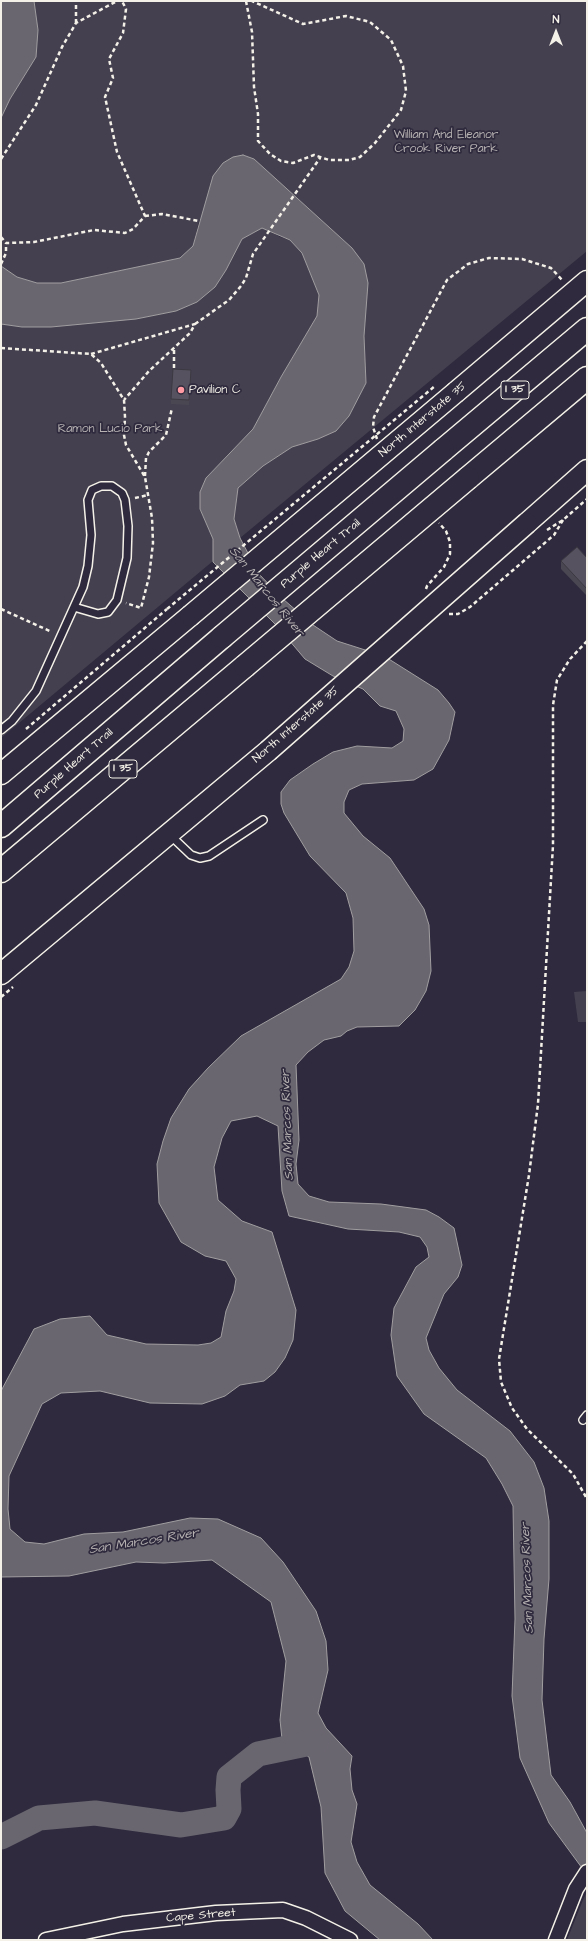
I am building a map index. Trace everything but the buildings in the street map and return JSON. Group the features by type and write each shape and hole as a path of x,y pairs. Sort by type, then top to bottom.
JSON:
{"highway":[{"name":"Purple Heart Trail","path":"1,826 587,329"},
{"name":"I 35","path":"1,871 587,378"}],"main road":[{"name":"North Interstate 35","path":"1,774 587,281"},
{"name":"North Interstate 35","path":"1,974 535,527 587,470"}],"street":[{"path":"556,1940 576,1889 585,1875"},
{"name":"Cape Street","path":"46,1940 123,1924 216,1913 283,1910 306,1918 350,1940"}],"lane":[{"path":"1,730 12,721 36,691 74,607 88,566 91,535 88,500 92,490 101,486 112,486 122,493 126,500 128,526 127,558 118,600 108,612 98,614 74,607"},
{"path":"169,833 191,855 200,858 209,856 263,820"}],"path":[{"path":"1,159 36,105 62,47 76,23 76,1"},
{"path":"76,23 117,1"},
{"path":"122,1 126,9 124,33 109,59 113,78 105,97 117,152 145,216"},
{"path":"246,1 252,32 254,87 258,114 258,141 270,154 281,161 293,164 314,155 320,158 349,160 360,157 375,143 401,110 406,90 403,66 391,40 370,22 346,16 303,24 252,1"},
{"path":"1,348 91,354 195,324 229,300 246,278 253,254 320,158"},
{"path":"6,243 34,242 94,230 125,234 133,229 145,216 162,214 199,221"},
{"path":"1,237 6,243 6,253 1,264"},
{"path":"124,400 149,371 190,333 195,324"},
{"path":"174,348 174,368"},
{"path":"91,354 101,363 124,400 126,416 124,435 126,445 145,477"},
{"path":"25,730 167,609 437,385"},
{"path":"118,600 142,608 149,577 153,543 152,518 145,477 146,458 149,452 166,435 172,408"},
{"path":"126,500 148,495"},
{"path":"535,527 563,520 587,499"},
{"path":"1,609 61,636"},
{"path":"587,641 570,659 557,680 553,705 553,845 538,1104 529,1175 499,1359 501,1382 512,1408 527,1429 573,1474 587,1500"}],"green space":[{"name":"William And Eleanor Crook River Park","path":"34,1 587,1 587,251 240,538 234,519 238,488 263,466 292,447 318,439 366,383 364,336 352,248 254,159 243,155 199,221 193,246 180,258 61,283 37,283 17,277 1,266 1,118 10,99 36,57 38,30"},
{"name":"Ramon Lucio Park","path":"262,227 280,237 290,240 302,253 319,295 317,316 281,377 253,429 206,478 200,492 200,509 213,539 213,561 1,738 1,324 22,327 51,327 93,322 234,252 242,239"},
{"path":"587,991 587,1022 578,1022 574,992"},
{"path":"587,1892 587,1940 567,1940 583,1900"}],"water":[{"path":"1,1 34,1 38,30 36,57 10,99 1,118"},
{"name":"San Marcos River","path":"243,155 254,159 352,248 364,264 368,283 364,336 366,383 349,416 336,431 318,439 292,447 263,466 238,488 234,519 240,538 259,574 283,599 313,625 337,641 384,656 438,690 455,712 449,740 433,769 414,780 362,784 349,790 344,802 344,813 363,836 390,858 424,909 429,925 431,971 426,991 415,1010 399,1026 357,1027 347,1031 341,1036 324,1040 308,1052 296,1065 299,1140 296,1164 298,1184 309,1196 329,1202 381,1204 426,1210 454,1228 462,1265 458,1277 444,1294 426,1338 429,1350 439,1368 457,1390 510,1431 534,1462 544,1488 549,1521 549,1579 544,1639 542,1700 551,1775 570,1802 587,1833 587,1872 582,1868 549,1823 520,1758 512,1696 515,1619 513,1506 486,1458 424,1414 397,1376 391,1335 394,1308 416,1267 429,1257 427,1247 420,1237 399,1232 348,1229 289,1216 282,1191 278,1126 257,1116 231,1121 222,1138 214,1167 218,1200 242,1221 272,1232 296,1310 293,1340 285,1358 275,1372 264,1381 240,1385 225,1396 202,1404 150,1403 100,1391 61,1393 42,1404 9,1476 8,1509 10,1529 25,1542 44,1544 84,1534 123,1532 190,1518 218,1519 261,1538 283,1562 316,1611 326,1641 328,1670 318,1713 326,1728 352,1756 350,1769 352,1790 357,1804 351,1842 357,1862 370,1885 418,1924 433,1940 380,1940 345,1911 325,1873 321,1807 309,1757 282,1739 280,1720 286,1661 271,1602 212,1560 164,1563 136,1562 69,1576 1,1577 1,1391 34,1329 60,1319 90,1316 107,1335 146,1344 198,1345 211,1343 221,1337 226,1311 234,1291 236,1279 226,1261 205,1256 181,1242 159,1203 157,1164 163,1141 171,1118 189,1089 241,1036 341,979 349,967 354,951 353,918 346,893 310,856 284,813 281,804 281,792 290,780 333,752 357,746 392,748 403,741 404,729 396,711 380,706 363,689 333,676 305,659 277,626 213,562 213,539 200,509 200,492 206,478 253,429 281,377 317,316 319,295 302,253 290,240 262,228 242,239 226,270 215,287 197,302 176,311 136,319 51,327 22,327 1,324 1,266 17,277 37,283 61,283 180,258 193,246 213,176 223,163 233,157"}],"waterway":[{"path":"1,1837 39,1818 95,1813 181,1825 224,1818 229,1809 229,1777 258,1754 316,1742"}],"place":[{"name":"Pavilion C","path":"181,390"}]}
